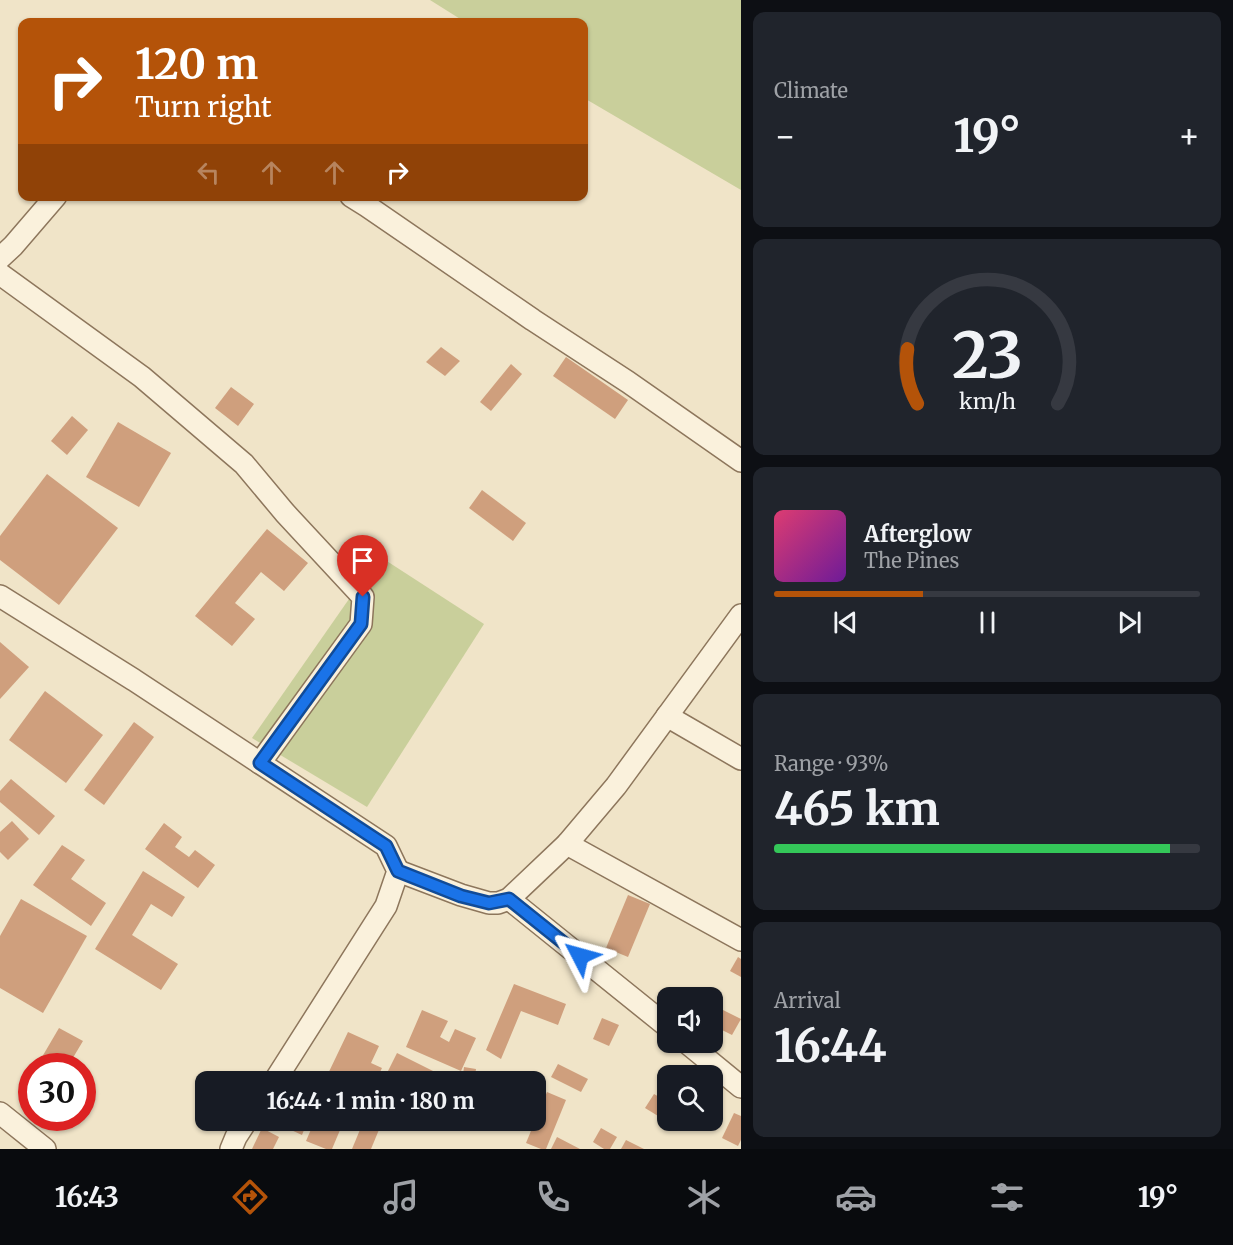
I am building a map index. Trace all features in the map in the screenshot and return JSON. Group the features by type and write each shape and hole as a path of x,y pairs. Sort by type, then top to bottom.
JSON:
{"street":[{"path":"0,258 14,246 52,201"},
{"path":"359,201 741,461"},
{"path":"0,274 142,377 244,464 285,513 363,597 361,624 260,763"},
{"path":"0,597 134,680 386,846 398,871 461,896 489,903 509,899 567,844 616,786 741,615"},
{"path":"668,716 741,759"},
{"path":"567,844 741,940"},
{"path":"281,1071 386,906 398,871"},
{"path":"509,899 657,1018"},
{"path":"699,1053 741,1087"},
{"path":"0,1113 45,1149"},
{"path":"231,1149 240,1131"}],"green space":[{"path":"430,0 741,0 741,190 588,100 588,18 459,18"},
{"path":"379,556 484,624 367,807 252,738"}],"building":[{"path":"441,347 460,361 445,376 426,362"},
{"path":"566,357 628,400 615,419 553,376"},
{"path":"511,364 522,374 491,411 480,402"},
{"path":"231,387 254,404 238,426 215,408"},
{"path":"72,416 88,430 67,455 51,441"},
{"path":"118,422 171,453 139,507 86,477"},
{"path":"47,474 118,528 59,605 0,560 0,536"},
{"path":"482,490 526,523 513,541 469,508"},
{"path":"267,529 308,563 284,591 261,572 235,603 255,619 232,646 195,616"},
{"path":"0,642 29,667 0,699"},
{"path":"45,691 103,735 66,783 9,740"},
{"path":"134,722 154,737 104,805 84,790"},
{"path":"11,779 55,816 39,835 0,802 0,791"},
{"path":"12,821 29,839 8,860 0,852 0,832"},
{"path":"164,823 182,837 175,847 189,857 195,850 215,865 198,888 145,849"},
{"path":"62,845 85,860 71,879 106,903 91,926 33,885"},
{"path":"143,871 185,897 172,917 151,904 132,935 178,964 161,990 95,949"},
{"path":"628,895 650,904 628,957 606,948"},
{"path":"21,899 87,936 43,1013 0,988 0,936"},
{"path":"738,957 741,959 741,977 730,971"},
{"path":"514,984 566,1004 558,1025 521,1011 501,1059 486,1050"},
{"path":"422,1010 448,1021 440,1037 449,1042 455,1029 476,1038 461,1071 406,1047"},
{"path":"723,1010 741,1019 732,1035 723,1030"},
{"path":"602,1018 619,1025 609,1046 593,1039"},
{"path":"59,1028 83,1041 76,1053 44,1053"},
{"path":"348,1032 379,1046 371,1063 382,1068 380,1071 329,1071"},
{"path":"397,1053 433,1071 388,1071"},
{"path":"558,1064 588,1079 581,1092 551,1077"},
{"path":"464,1067 476,1069 476,1071 463,1071"},
{"path":"547,1092 566,1100 546,1149 541,1149 526,1143 531,1131 546,1131"},
{"path":"654,1094 657,1096 657,1115 645,1108"},
{"path":"734,1113 741,1116 741,1140 738,1146 722,1138"},
{"path":"601,1128 617,1137 610,1149 604,1149 593,1142"},
{"path":"261,1131 268,1131 279,1137 273,1149 252,1149"},
{"path":"310,1131 340,1131 332,1149 306,1141"},
{"path":"359,1131 378,1131 371,1149 352,1149"},
{"path":"557,1137 580,1149 551,1149"},
{"path":"626,1140 644,1149 621,1149"}],"route":[{"path":"363,597 361,624 260,763 386,846 398,871 461,896 489,903 509,899 580,956"}]}
